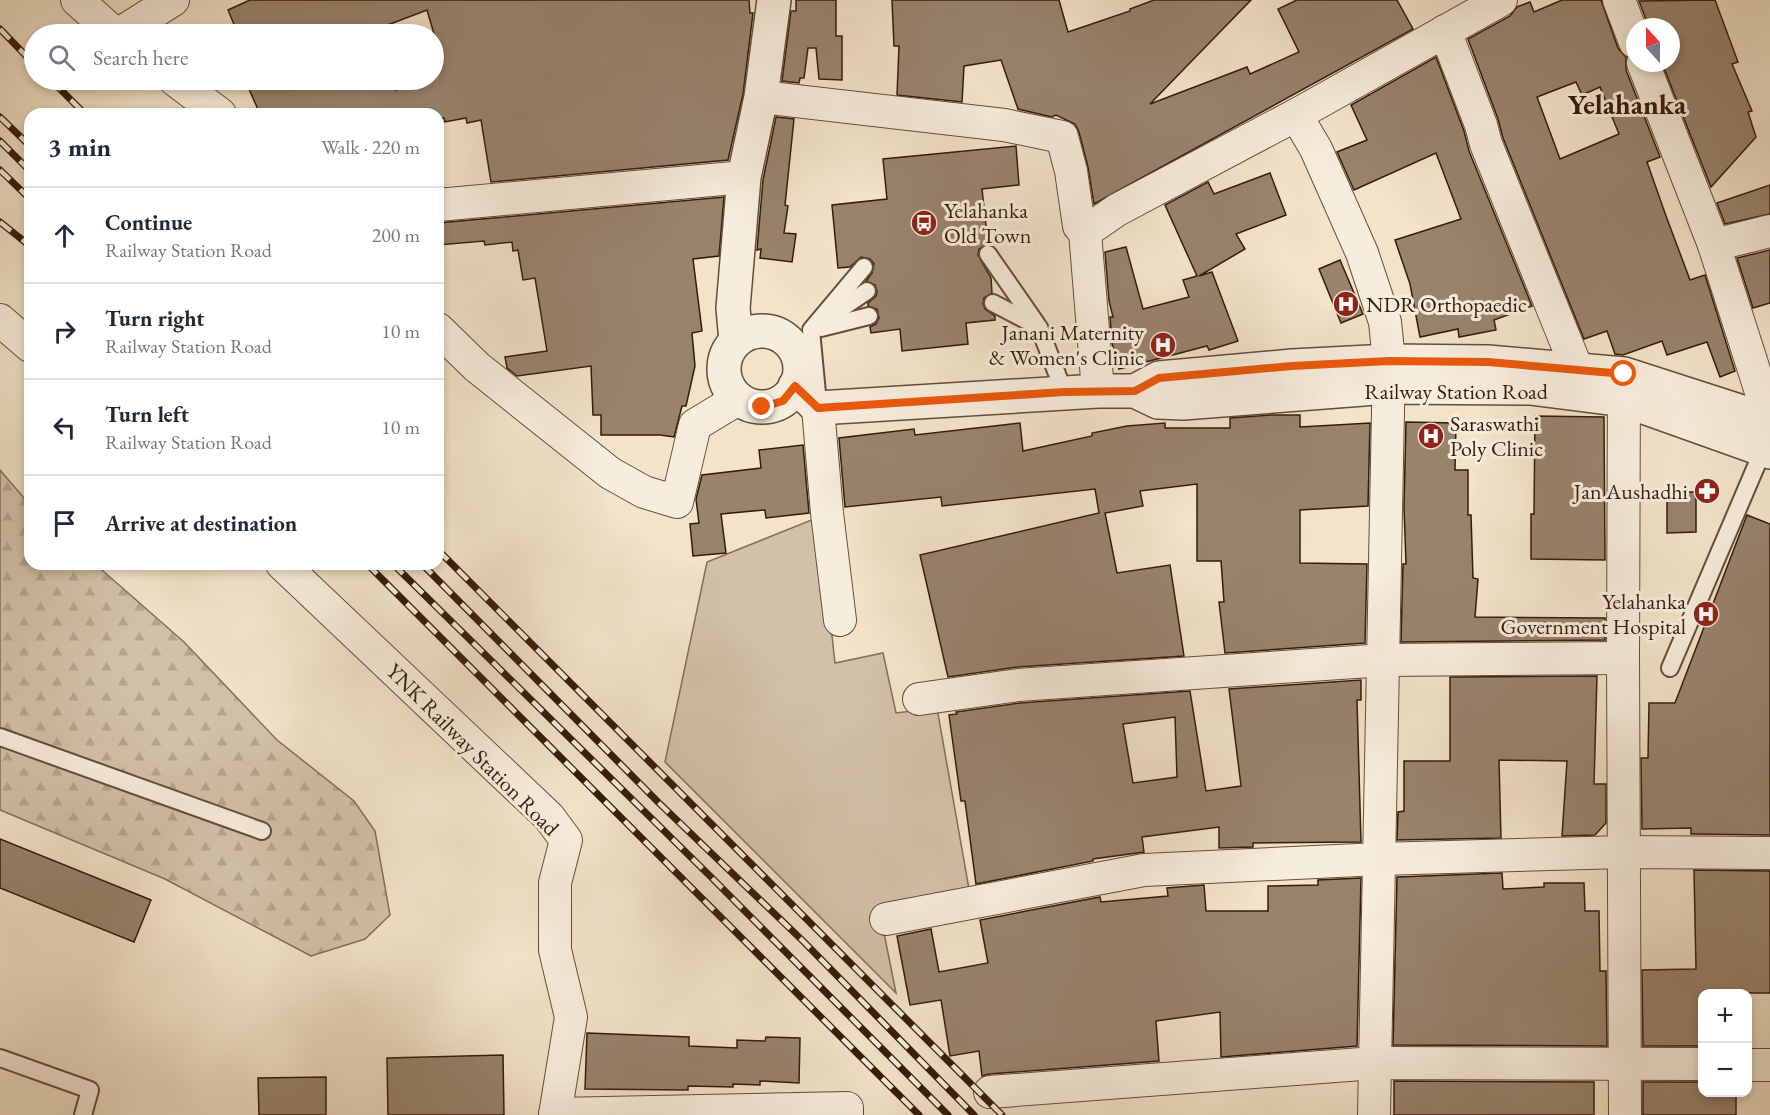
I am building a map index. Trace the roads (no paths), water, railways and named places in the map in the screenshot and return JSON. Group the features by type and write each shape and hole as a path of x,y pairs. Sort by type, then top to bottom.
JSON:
{"street":[{"path":"77,0 105,24"},
{"path":"133,24 172,0"},
{"path":"736,341 733,308 744,177 760,97 774,0"},
{"path":"1086,232 1117,210 1296,115 1501,0"},
{"path":"1619,0 1626,18"},
{"path":"1445,31 1486,144 1578,381"},
{"path":"1647,72 1714,245 1769,433"},
{"path":"188,95 210,108"},
{"path":"760,97 1004,125 1062,137 1071,171 1079,226 1086,232 1098,391"},
{"path":"1296,115 1316,149 1362,253 1385,322 1389,374 1374,1115"},
{"path":"444,204 744,177"},
{"path":"1714,245 1770,231"},
{"path":"0,321 24,341"},
{"path":"807,397 762,407 750,405 738,399 729,390 724,378 724,364 728,352 736,341 747,334 760,331 773,333 785,339 794,349 799,360 799,374 807,397 827,513 840,620"},
{"path":"444,335 477,367 610,473 644,492 677,502 695,424 738,399"},
{"name":"Railway Station Road","path":"807,397 1135,391 1159,378 1292,366 1389,374 1488,362 1578,381 1624,387 1769,433"},
{"path":"1624,387 1625,1115"},
{"name":"YNK Railway Station Road","path":"288,570 549,817 566,840 555,883 555,950 571,1017 555,1115"},
{"path":"920,699 1018,685 1385,660 1623,658"},
{"path":"886,919 1144,870 1380,859 1624,852 1770,853"},
{"path":"990,1092 1375,1063 1698,1064"},
{"path":"1752,1065 1770,1065"},
{"path":"555,1115 847,1108 847,1115"}],"lane":[{"path":"988,254 1039,327 1064,392"},
{"path":"807,397 811,330 864,267"},
{"path":"991,278 1039,327"},
{"path":"811,330 867,291"},
{"path":"993,303 1039,327"},
{"path":"811,330 869,316"},
{"path":"1670,668 1769,433"},
{"path":"0,737 262,831"},
{"path":"0,1058 90,1090 82,1115"}],"railway":[{"path":"0,29 24,54"},
{"path":"61,90 79,108"},
{"path":"0,117 24,140"},
{"path":"0,141 24,165"},
{"path":"0,170 24,193"},
{"path":"0,222 24,241"},
{"path":"444,556 1002,1115"},
{"path":"373,570 919,1115"},
{"path":"399,570 710,876 948,1115"},
{"path":"428,570 659,803 803,941 974,1115"}],"place":[{"name":"Yelahanka Old Town","path":"924,223"},
{"name":"NDR Orthopaedic","path":"1346,304"},
{"name":"Janani Maternity & Women's Clinic","path":"1163,345"},
{"name":"Saraswathi Poly Clinic","path":"1431,436"},
{"name":"Jan Aushadhi","path":"1707,491"},
{"name":"Yelahanka Government Hospital","path":"1706,614"}],"district":[{"name":"Yelahanka","path":"1627,104"}]}
